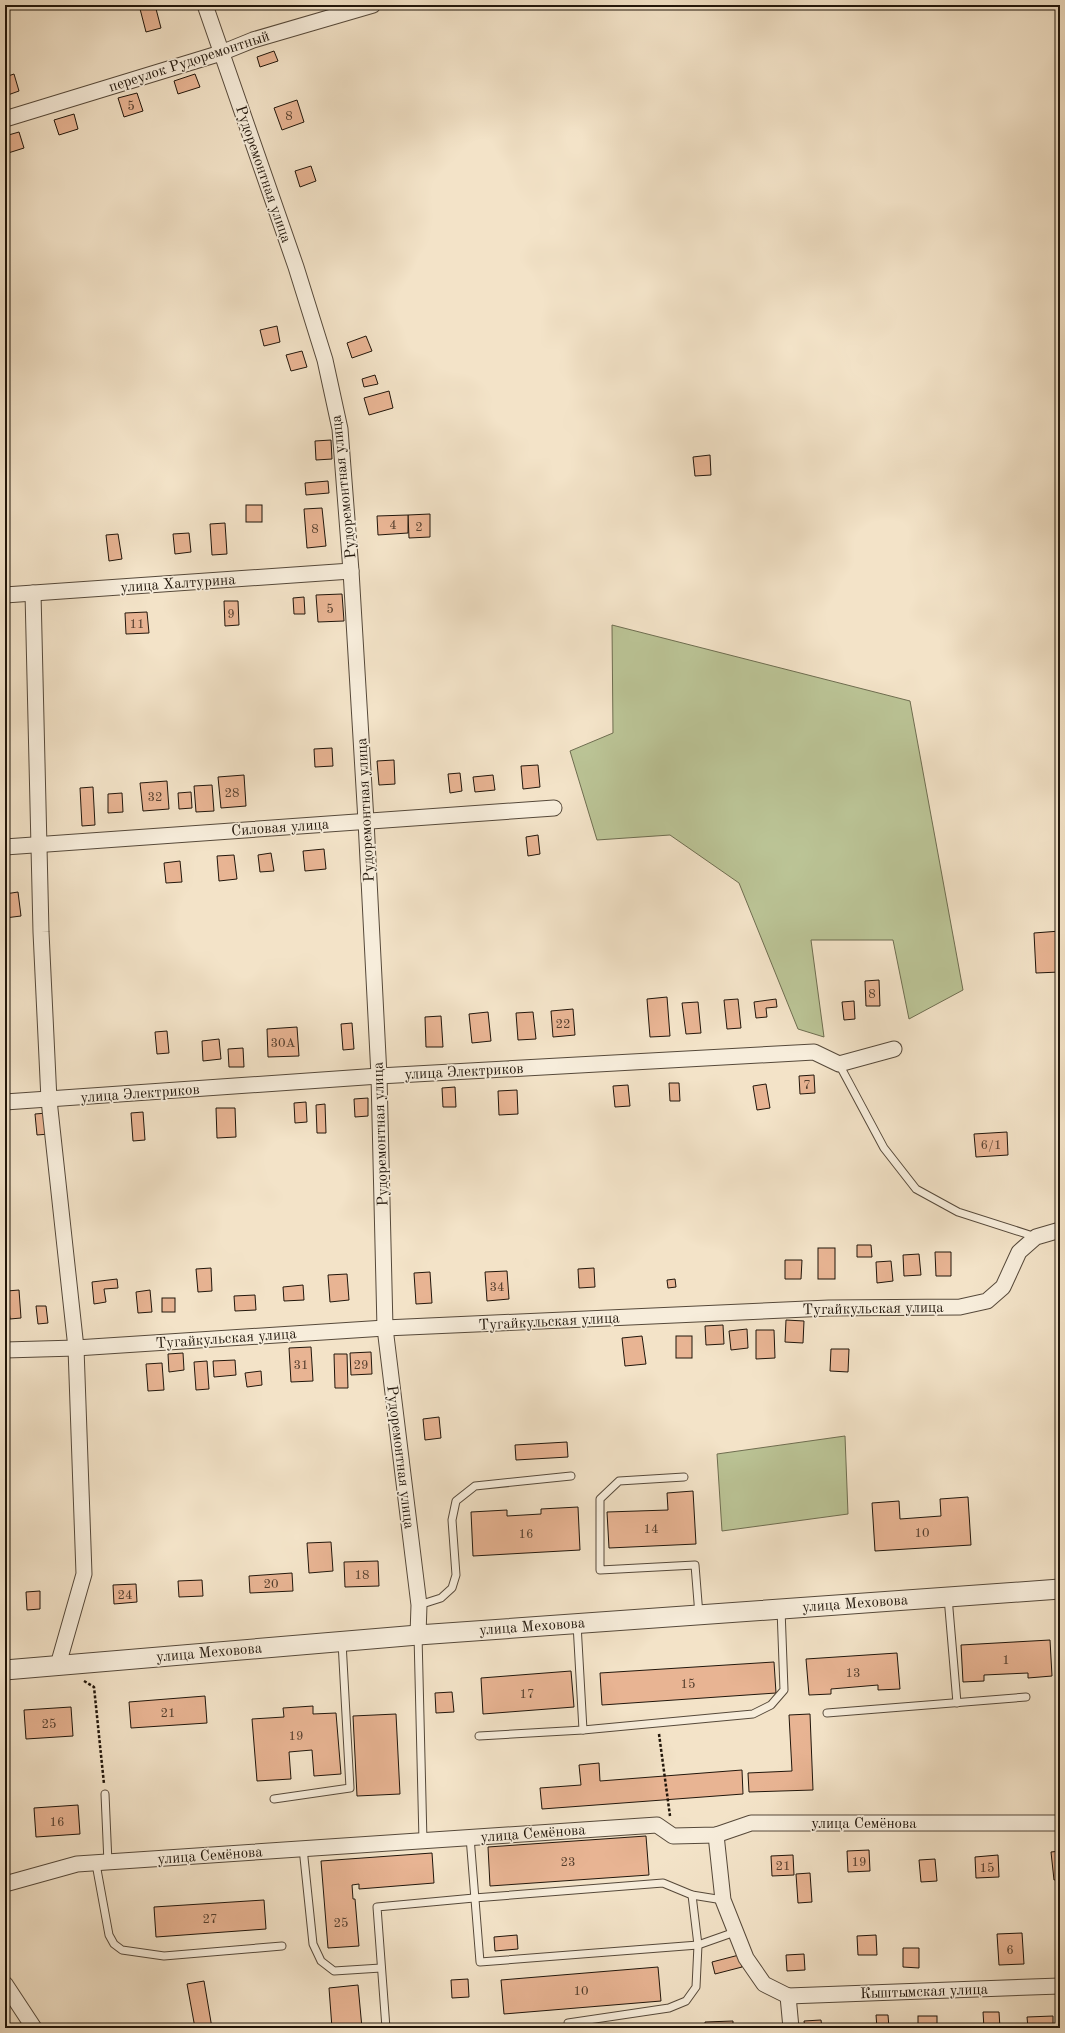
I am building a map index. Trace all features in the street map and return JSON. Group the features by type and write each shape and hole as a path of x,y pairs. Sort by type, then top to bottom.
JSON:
{"street":[{"name":"Рудоремонтная улица","path":"205,5 296,267 325,360 340,429 351,571 379,1076 385,1328 419,1605 418,1635"},
{"name":"переулок Рудоремонтный","path":"5,119 221,53 253,40 374,5"},
{"name":"улица Халтурина","path":"5,595 351,571"},
{"path":"33,593 39,844 49,1100 76,1348 84,1574 58,1665"},
{"name":"Силовая улица","path":"5,847 554,808"},
{"path":"839,1064 894,1049"},
{"name":"улица Электриков","path":"5,1102 379,1076 814,1052 839,1064"},
{"name":"Тугайкульская улица","path":"5,1350 76,1348 385,1328 829,1308 960,1307 987,1300 1002,1287 1019,1252 1036,1237 1060,1230"},
{"name":"улица Меховова","path":"5,1670 418,1635 1060,1589"},
{"name":"улица Семёнова","path":"5,1884 77,1864 657,1825 673,1836 716,1835 751,1823 1060,1823"},
{"path":"716,1835 723,1900 746,1958 764,1984 788,1996 791,2028"},
{"path":"5,1984 34,2028"},
{"name":"Кыштымская улица","path":"788,1996 1060,1986"}],"lane":[{"path":"839,1064 884,1148 916,1189 958,1212 1036,1237"},
{"path":"419,1605 441,1598 452,1588 456,1575 452,1520 456,1501 475,1486 571,1476"},
{"path":"684,1477 619,1481 600,1499 600,1570 695,1565 698,1615"},
{"path":"948,1597 957,1702"},
{"path":"479,1736 583,1730 753,1714 771,1705 784,1690 781,1609"},
{"path":"577,1623 583,1730"},
{"path":"418,1635 423,1841"},
{"path":"274,1799 350,1788 342,1642"},
{"path":"827,1713 1026,1697"},
{"path":"104,1794 102,1863 109,1935 114,1944 122,1950 164,1956 282,1946"},
{"path":"470,1837 480,1962 698,1945 736,1932"},
{"path":"304,1848 313,1944 321,1961 334,1971 381,1968"},
{"path":"386,2028 376,1908 474,1898 663,1883 692,1896 723,1900"},
{"path":"568,2023 669,2008 686,2000 696,1987 698,1945 692,1896"}],"path":[{"path":"82,1680 94,1687 104,1794"},
{"path":"657,1723 673,1836"}],"green space":[{"path":"612,625 910,701 963,990 909,1019 893,940 811,940 824,1037 798,1029 739,883 670,835 597,840 570,751 613,733"},
{"path":"845,1436 848,1514 722,1531 717,1454"}],"building":[{"path":"139,5 155,5 161,28 146,32"},
{"path":"274,51 278,61 260,67 257,57"},
{"path":"14,74 19,91 5,96 5,77"},
{"path":"195,74 200,87 178,94 174,81"},
{"path":"137,93 143,111 124,117 118,98"},
{"path":"297,100 304,122 282,130 274,108"},
{"path":"74,114 78,129 59,135 54,120"},
{"path":"19,132 24,148 5,154 5,136"},
{"path":"311,166 316,181 300,187 295,171"},
{"path":"277,326 280,342 264,346 260,330"},
{"path":"366,336 372,351 352,358 347,343"},
{"path":"302,351 307,367 291,371 286,355"},
{"path":"375,375 378,384 364,387 362,379"},
{"path":"389,391 393,408 369,415 364,398"},
{"path":"331,440 332,459 316,460 315,441"},
{"path":"710,455 711,475 695,476 693,457"},
{"path":"328,481 329,493 306,495 305,483"},
{"path":"246,505 262,505 262,522 246,522"},
{"path":"322,508 326,546 307,548 304,509"},
{"path":"430,514 430,537 409,538 408,515"},
{"path":"408,515 408,533 378,535 377,516"},
{"path":"225,523 227,554 212,555 210,524"},
{"path":"189,533 191,552 175,554 173,534"},
{"path":"118,534 122,559 109,561 106,535"},
{"path":"342,594 344,621 318,622 316,595"},
{"path":"304,597 305,614 294,614 293,598"},
{"path":"224,601 238,601 239,625 225,626"},
{"path":"147,612 149,633 126,634 125,613"},
{"path":"332,748 333,766 315,767 314,749"},
{"path":"394,760 395,784 379,785 377,761"},
{"path":"538,765 540,787 523,789 521,766"},
{"path":"460,773 462,791 450,793 448,774"},
{"path":"244,775 246,806 221,808 218,777"},
{"path":"493,775 495,790 475,792 473,777"},
{"path":"167,781 169,809 143,811 140,783"},
{"path":"212,785 214,811 196,812 194,786"},
{"path":"93,787 95,825 82,826 80,788"},
{"path":"191,792 192,808 179,809 178,793"},
{"path":"122,793 123,812 108,813 108,794"},
{"path":"538,835 540,854 528,856 526,837"},
{"path":"324,849 326,869 305,871 303,851"},
{"path":"271,853 274,871 260,872 258,855"},
{"path":"234,855 237,879 219,881 217,856"},
{"path":"180,861 182,882 166,883 164,863"},
{"path":"18,892 21,916 5,918 5,894"},
{"path":"1060,931 1060,972 1036,973 1034,933"},
{"path":"879,980 880,1006 866,1006 865,981"},
{"path":"667,997 670,1036 650,1037 647,999"},
{"path":"738,999 741,1028 727,1029 724,1000"},
{"path":"776,999 777,1007 766,1008 767,1017 756,1018 754,1002"},
{"path":"854,1001 855,1019 844,1020 842,1002"},
{"path":"698,1002 701,1033 686,1034 682,1003"},
{"path":"573,1009 575,1035 553,1037 551,1011"},
{"path":"488,1012 491,1041 472,1043 469,1014"},
{"path":"533,1012 536,1039 518,1040 516,1013"},
{"path":"441,1016 443,1047 426,1047 425,1017"},
{"path":"352,1023 354,1049 343,1050 341,1024"},
{"path":"297,1027 299,1056 268,1057 267,1029"},
{"path":"167,1031 169,1053 157,1054 155,1032"},
{"path":"219,1039 221,1059 203,1061 202,1041"},
{"path":"243,1048 244,1067 229,1067 228,1049"},
{"path":"814,1075 815,1093 800,1094 799,1076"},
{"path":"669,1083 679,1083 680,1101 670,1101"},
{"path":"766,1084 770,1108 757,1110 753,1086"},
{"path":"628,1085 630,1106 615,1107 613,1086"},
{"path":"455,1087 456,1107 443,1107 442,1088"},
{"path":"517,1090 518,1114 499,1115 498,1091"},
{"path":"368,1098 368,1116 355,1117 354,1099"},
{"path":"306,1102 307,1122 295,1123 294,1103"},
{"path":"325,1104 326,1133 317,1133 316,1105"},
{"path":"216,1108 235,1108 236,1137 217,1138"},
{"path":"143,1112 145,1140 133,1141 131,1113"},
{"path":"47,1113 49,1134 37,1135 35,1114"},
{"path":"1007,1132 1008,1155 976,1157 974,1134"},
{"path":"857,1245 871,1245 872,1257 857,1257"},
{"path":"818,1248 835,1248 835,1279 818,1279"},
{"path":"935,1252 951,1252 951,1276 936,1276"},
{"path":"919,1254 921,1275 904,1276 903,1255"},
{"path":"785,1260 802,1260 801,1279 785,1279"},
{"path":"891,1261 893,1281 877,1283 876,1262"},
{"path":"211,1268 212,1291 198,1292 196,1269"},
{"path":"594,1268 595,1287 579,1288 578,1269"},
{"path":"507,1271 509,1299 487,1301 485,1272"},
{"path":"430,1272 432,1303 416,1304 414,1273"},
{"path":"347,1274 349,1300 330,1302 328,1275"},
{"path":"117,1279 118,1288 104,1289 106,1302 94,1304 92,1282"},
{"path":"675,1279 676,1287 668,1288 667,1280"},
{"path":"303,1285 304,1300 284,1301 283,1287"},
{"path":"19,1290 21,1318 10,1319 7,1291"},
{"path":"150,1290 152,1312 138,1313 136,1292"},
{"path":"255,1295 256,1310 235,1311 234,1296"},
{"path":"162,1298 175,1298 175,1312 162,1312"},
{"path":"36,1306 46,1306 48,1323 38,1324"},
{"path":"786,1320 804,1321 803,1343 785,1342"},
{"path":"723,1325 724,1344 706,1345 705,1326"},
{"path":"747,1329 748,1348 731,1350 729,1331"},
{"path":"756,1330 774,1330 775,1358 756,1359"},
{"path":"642,1336 646,1364 625,1366 622,1338"},
{"path":"676,1336 692,1336 692,1358 676,1358"},
{"path":"311,1347 313,1381 291,1382 289,1348"},
{"path":"831,1349 849,1349 848,1372 830,1371"},
{"path":"371,1352 372,1374 351,1375 350,1353"},
{"path":"183,1353 184,1370 169,1372 168,1354"},
{"path":"334,1354 347,1354 348,1388 335,1388"},
{"path":"235,1360 236,1375 214,1377 213,1361"},
{"path":"207,1361 209,1389 196,1390 194,1362"},
{"path":"162,1363 164,1390 148,1391 146,1364"},
{"path":"261,1371 262,1385 247,1387 245,1373"},
{"path":"439,1417 441,1438 425,1440 423,1419"},
{"path":"567,1442 568,1457 516,1460 515,1445"},
{"path":"693,1491 696,1544 609,1548 607,1512 668,1510 667,1493"},
{"path":"968,1497 971,1545 875,1551 872,1503 899,1501 900,1519 941,1516 940,1499"},
{"path":"578,1507 580,1550 473,1556 471,1512 507,1510 507,1516 541,1514 541,1509"},
{"path":"331,1542 333,1571 309,1573 307,1543"},
{"path":"378,1561 379,1586 345,1587 344,1562"},
{"path":"292,1573 293,1591 250,1593 249,1576"},
{"path":"202,1580 203,1596 179,1597 178,1581"},
{"path":"136,1584 137,1602 114,1604 113,1585"},
{"path":"40,1591 40,1609 27,1610 26,1592"},
{"path":"1050,1640 1052,1676 1028,1678 1028,1673 984,1675 984,1681 963,1682 961,1645"},
{"path":"897,1653 900,1689 878,1690 878,1685 831,1689 831,1694 809,1695 806,1659"},
{"path":"774,1662 776,1693 602,1705 600,1673"},
{"path":"571,1671 574,1707 483,1714 481,1678"},
{"path":"452,1692 454,1712 436,1713 435,1693"},
{"path":"205,1696 207,1723 131,1728 129,1702"},
{"path":"313,1706 313,1714 336,1713 341,1774 314,1776 312,1750 289,1752 291,1779 257,1781 252,1719 284,1717 283,1708"},
{"path":"71,1707 73,1736 26,1739 24,1710"},
{"path":"396,1714 400,1794 357,1796 353,1716"},
{"path":"810,1714 813,1790 749,1792 748,1773 792,1771 789,1715"},
{"path":"599,1763 600,1781 742,1770 743,1794 542,1809 540,1788 581,1785 579,1765"},
{"path":"78,1805 80,1834 36,1837 34,1808"},
{"path":"646,1836 649,1875 490,1886 488,1847"},
{"path":"869,1850 870,1871 848,1872 847,1851"},
{"path":"1060,1851 1060,1879 1054,1880 1051,1852"},
{"path":"432,1853 434,1883 359,1889 359,1884 352,1885 353,1899 355,1899 359,1946 328,1948 321,1861"},
{"path":"793,1855 794,1875 772,1876 771,1856"},
{"path":"998,1855 999,1877 976,1878 975,1857"},
{"path":"935,1859 937,1881 921,1882 919,1860"},
{"path":"810,1873 812,1902 798,1903 796,1874"},
{"path":"264,1900 266,1929 156,1937 154,1907"},
{"path":"1022,1933 1024,1964 999,1965 997,1934"},
{"path":"517,1935 518,1949 495,1951 494,1937"},
{"path":"876,1935 877,1955 858,1955 857,1936"},
{"path":"903,1948 919,1948 919,1968 903,1967"},
{"path":"804,1954 805,1970 787,1971 786,1955"},
{"path":"739,1955 742,1967 715,1974 712,1962"},
{"path":"658,1967 661,2001 504,2014 501,1980"},
{"path":"468,1979 469,1997 452,1998 451,1980"},
{"path":"204,1981 212,2028 195,2028 187,1984"},
{"path":"358,1985 362,2028 332,2028 329,1988"},
{"path":"983,2012 999,2012 1000,2028 984,2028"},
{"path":"876,2015 888,2015 889,2028 877,2028"},
{"path":"918,2016 937,2016 937,2028 918,2028"},
{"path":"1053,2016 1053,2028 1028,2028 1027,2017"},
{"path":"821,2020 822,2028 805,2028 804,2021"},
{"path":"733,2021 733,2028 705,2028 705,2022"},
{"path":"765,2024 765,2028 747,2028 747,2025"}]}
